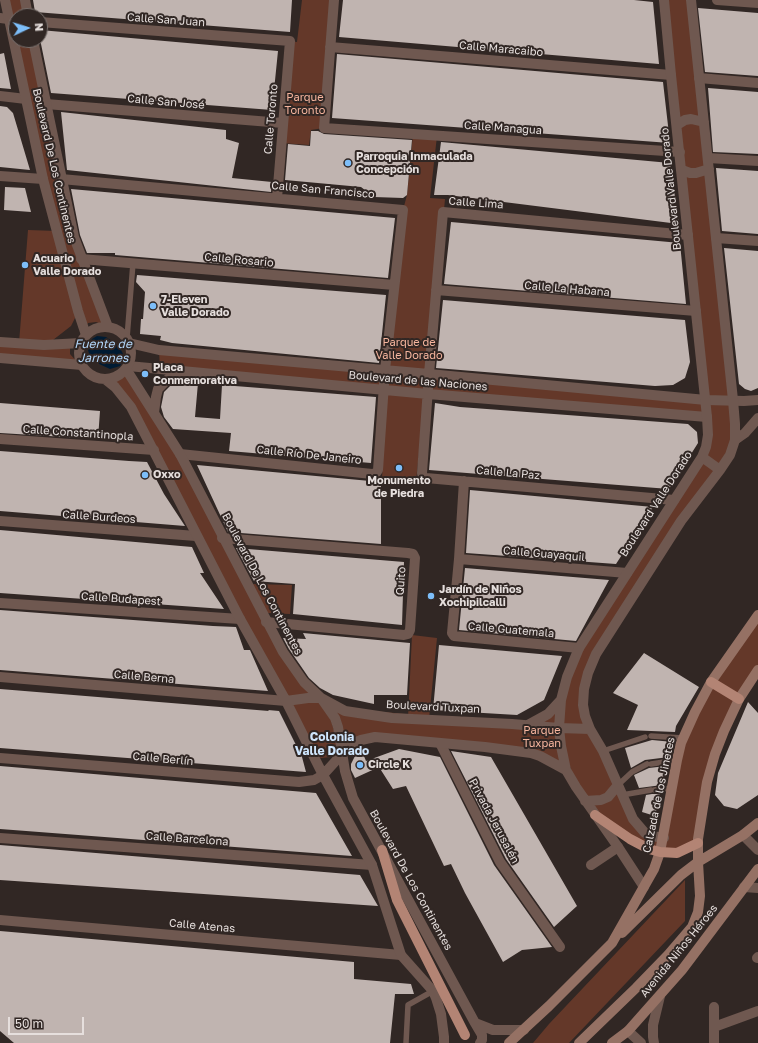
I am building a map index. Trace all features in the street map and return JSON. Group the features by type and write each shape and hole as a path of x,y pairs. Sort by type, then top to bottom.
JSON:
{"main road":[{"name":"Calzada de los Jinetes","path":"509,1043 612,943 654,869 660,852 664,838 677,760 683,738 711,682 758,614"},
{"path":"579,1043 636,988 668,955 692,927 698,912 700,896 698,843 707,782 724,731 739,699 758,670"},
{"path":"711,682 739,699"},
{"path":"595,815 630,839 649,849 660,852 677,853 698,843"},
{"path":"612,943 666,889 698,862 742,835 758,823"},
{"path":"382,850 397,900 465,1035"},
{"name":"Avenida Niños Héroes","path":"612,1043 628,1031 660,996 744,887 755,878 758,869"}],"street":[{"name":"Boulevard De Los Continentes","path":"5,0 4,18 26,99 43,179 84,339"},
{"path":"330,46 334,0"},
{"name":"Boulevard Valle Dorado","path":"644,887 585,801 566,770 561,746 560,728 561,700 567,678 579,648 702,457 706,447 708,435 706,400 664,0"},
{"path":"664,838 645,833 633,819 603,751 590,729 583,705 584,689 588,673 596,654 681,521 730,455 735,440 733,400 691,0"},
{"path":"717,0 758,3"},
{"name":"Calle San Juan","path":"48,23 290,41"},
{"name":"Calle Toronto","path":"277,198 290,41"},
{"name":"Calle Maracaibo","path":"330,46 671,75"},
{"name":"Calle Managua","path":"330,46 324,128 680,152"},
{"name":"Boulevard De Los Continentes","path":"35,48 74,237 108,327"},
{"path":"699,78 758,83"},
{"path":"0,96 26,99"},
{"name":"Calle San José","path":"46,104 283,123"},
{"path":"677,125 685,120 691,119 704,122"},
{"path":"34,138 52,135"},
{"path":"708,158 758,161"},
{"path":"682,170 690,173 696,173 709,169"},
{"path":"0,176 43,179"},
{"name":"Calle San Francisco","path":"61,179 403,210 383,390"},
{"name":"Calle Lima","path":"428,394 444,211 688,235"},
{"path":"716,238 758,241"},
{"name":"Calle Rosario","path":"82,259 394,285"},
{"name":"Calle La Habana","path":"436,290 696,311"},
{"path":"105,379 117,376 127,367 131,358 131,350 128,340 118,330 108,327 100,327 92,330 84,339 80,350 82,365 92,375 105,379 115,387 131,407 196,536 372,865 401,955 433,991 441,1014 446,1041"},
{"path":"0,342 44,345 84,339"},
{"name":"Boulevard de las Naciones","path":"128,340 159,350 706,400 758,400"},
{"path":"0,358 82,365"},
{"name":"Boulevard De Los Continentes","path":"127,367 180,454 222,538 283,652 304,682 321,698 332,713 338,727 346,777 353,798 482,1035 480,1043"},
{"name":"Boulevard de las Naciones","path":"127,367 707,417"},
{"path":"154,413 158,389 169,378 180,372"},
{"name":"Calle Río De Janeiro","path":"180,454 372,474 376,473 378,470 383,390"},
{"name":"Calle La Paz","path":"428,394 422,473 423,477 674,500"},
{"path":"735,440 745,433 758,418"},
{"name":"Calle Constantinopla","path":"0,440 154,450"},
{"path":"702,457 720,470"},
{"name":"Calle Guatemala","path":"464,481 452,633 454,636 579,648"},
{"name":"Calle Burdeos","path":"0,521 196,536"},
{"name":"Quito","path":"222,538 408,552 413,554 415,558 410,630 408,634 404,635 266,622"},
{"name":"Calle Guayaquil","path":"459,559 627,573"},
{"name":"Calle Budapest","path":"0,603 240,619"},
{"name":"Calle Berna","path":"0,677 286,702"},
{"path":"286,702 308,698 321,698"},
{"name":"Boulevard Tuxpan","path":"321,698 345,711 392,718 528,724 560,728 590,729"},
{"path":"528,724 548,714 561,700"},
{"path":"323,775 351,744 361,740 375,738 485,746 535,753 566,770"},
{"name":"Privada Jerusalén","path":"440,743 500,862 560,947"},
{"name":"Calle Berlín","path":"0,758 299,782 314,780 323,775"},
{"path":"585,801 601,800 620,790"},
{"path":"742,835 758,850"},
{"name":"Calle Barcelona","path":"0,838 372,865"},
{"path":"591,865 618,847"},
{"path":"744,887 758,888"},
{"name":"Calle Atenas","path":"0,920 401,955"},
{"path":"628,1031 641,1043 653,1040 652,1025 660,996"},
{"path":"714,1007 714,1043"},
{"path":"714,1027 758,1011"},
{"path":"475,1023 493,1030 524,1030"}],"lane":[{"path":"128,340 133,263"},
{"path":"603,751 648,737 683,738"},
{"path":"620,790 632,772 649,764 677,760"},
{"path":"620,790 652,790 672,788"},
{"path":"406,1043 408,1004 433,991"}],"green space":[{"path":"5,0 25,0 26,8 8,8 8,13"},
{"name":"Parque Toronto","path":"302,0 334,0 324,128 311,130 309,145 281,143 290,41 297,42"},
{"path":"665,0 691,0 734,441 595,653 582,705 617,785 607,797 586,799 577,787 563,746 562,700 580,648 707,444"},
{"path":"16,48 35,48 74,237 104,325 96,322 88,323 85,328 78,312 71,326 53,340 70,344 70,354 78,363 0,358 0,342 19,343 28,230 57,231"},
{"path":"413,134 437,136 430,198 445,199 429,374 702,400 704,416 160,368 159,351 385,370 403,210 407,195"},
{"path":"128,372 154,414 265,622 328,709 339,749 331,757 321,758 315,756 135,410 115,380"},
{"name":"Parque de Valle Dorado","path":"386,392 425,396 416,481 382,480"},
{"path":"251,584 292,585 290,614 267,613"},
{"path":"758,617 758,668 723,729 697,835 687,847 662,851 681,746 712,682"},
{"path":"412,635 437,638 429,719 408,718"},
{"name":"Parque Tuxpan","path":"560,702 565,769 540,755 375,737 342,752 335,718 339,708 528,725"},
{"path":"619,786 644,832 663,837 659,851 596,815 594,802"},
{"path":"685,880 685,921 569,1043 533,1043 549,1024"}],"water":[{"name":"Fuente de Jarrones","path":"97,336 106,337 119,346 123,354 120,366 110,369 95,362 90,357 88,350 90,344 92,339"}],"building":[{"path":"33,0 292,0 290,32 48,13 48,8 34,8"},
{"path":"343,0 634,0 653,2 659,64 339,37"},
{"path":"698,8 758,13 758,76 705,72"},
{"path":"48,31 278,51 272,110 51,93 42,48 48,48"},
{"path":"4,53 11,89 0,88 0,54"},
{"path":"337,54 663,82 670,143 332,118"},
{"path":"708,88 758,92 758,154 713,152"},
{"path":"0,106 7,107 13,113 30,170 0,167"},
{"path":"61,112 226,130 226,139 239,143 232,178 272,182 271,192 67,170"},
{"name":"Parroquia Inmaculada Concepción","path":"311,131 318,131 324,134 412,140 407,195 403,198 374,197 361,187 285,180 288,144 310,146"},
{"path":"441,142 670,163 679,224 448,195 434,195"},
{"path":"716,168 758,171 758,234 722,231"},
{"path":"5,187 25,188 31,212 4,210"},
{"path":"71,189 395,218 388,278 115,255 115,253 87,253 80,235"},
{"path":"451,222 680,243 686,304 444,284"},
{"path":"724,248 758,251 758,388 751,391 745,389 739,384"},
{"path":"137,275 386,295 379,363 172,343 160,340 161,336 140,334 141,319 143,319 145,292 136,282"},
{"path":"443,300 685,320 690,362 685,378 673,385 655,386 436,368"},
{"path":"173,383 198,383 195,417 220,419 222,385 376,397 371,463 229,451 231,433 173,429 164,417 161,407 164,392"},
{"path":"0,403 100,411 98,439 0,433"},
{"path":"435,403 460,407 688,424 697,432 698,443 669,489 429,470"},
{"path":"0,451 147,462 164,494 185,526 0,511"},
{"path":"197,465 381,482 381,544 228,532"},
{"path":"470,490 653,507 616,564 466,553"},
{"path":"0,530 192,547 204,573 200,573 224,609 0,593"},
{"path":"236,548 404,562 402,625 293,614 295,584 254,581"},
{"path":"465,568 609,580 576,641 459,630"},
{"path":"0,610 236,627 244,650 250,650 268,691 0,670"},
{"path":"303,633 410,643 407,695 374,695 374,704 333,695 320,688 309,678 283,638 306,639"},
{"path":"439,645 562,656 544,700 517,715 433,710"},
{"path":"644,653 699,687 676,726 675,732 627,730 638,705 613,693"},
{"path":"0,689 279,711 302,757 306,772 0,748"},
{"path":"748,702 758,713 758,795 737,809 724,806 715,795 718,773"},
{"path":"652,740 673,742 669,757 645,760 631,768 625,748"},
{"path":"361,749 366,761 399,749 440,757 494,865 552,947 522,950 503,962 465,893 451,864 444,866 406,786 393,789 379,767 355,778 351,770 351,764"},
{"path":"451,751 491,757 577,906 554,927 506,859"},
{"path":"0,766 316,793 352,856 0,829"},
{"path":"666,766 662,785 639,788 634,775 649,768"},
{"path":"660,794 655,816 642,812 646,795"},
{"path":"0,845 360,875 378,906 0,880"},
{"path":"0,931 354,962 354,979 411,984 414,994 395,994 390,1043 14,1043 0,1031"}],"place":[{"name":"Parroquia Inmaculada Concepción","path":"348,163"},
{"name":"Acuario Valle Dorado","path":"25,265"},
{"name":"7-Eleven Valle Dorado","path":"153,306"},
{"name":"Placa Conmemorativa","path":"145,374"},
{"name":"Monumento de Piedra","path":"399,468"},
{"name":"Oxxo","path":"145,475"},
{"name":"Jardín de Niños Xochipilcalli","path":"431,596"},
{"name":"Circle K","path":"360,765"}],"district":[{"name":"Colonia Valle Dorado","path":"332,744"}]}
